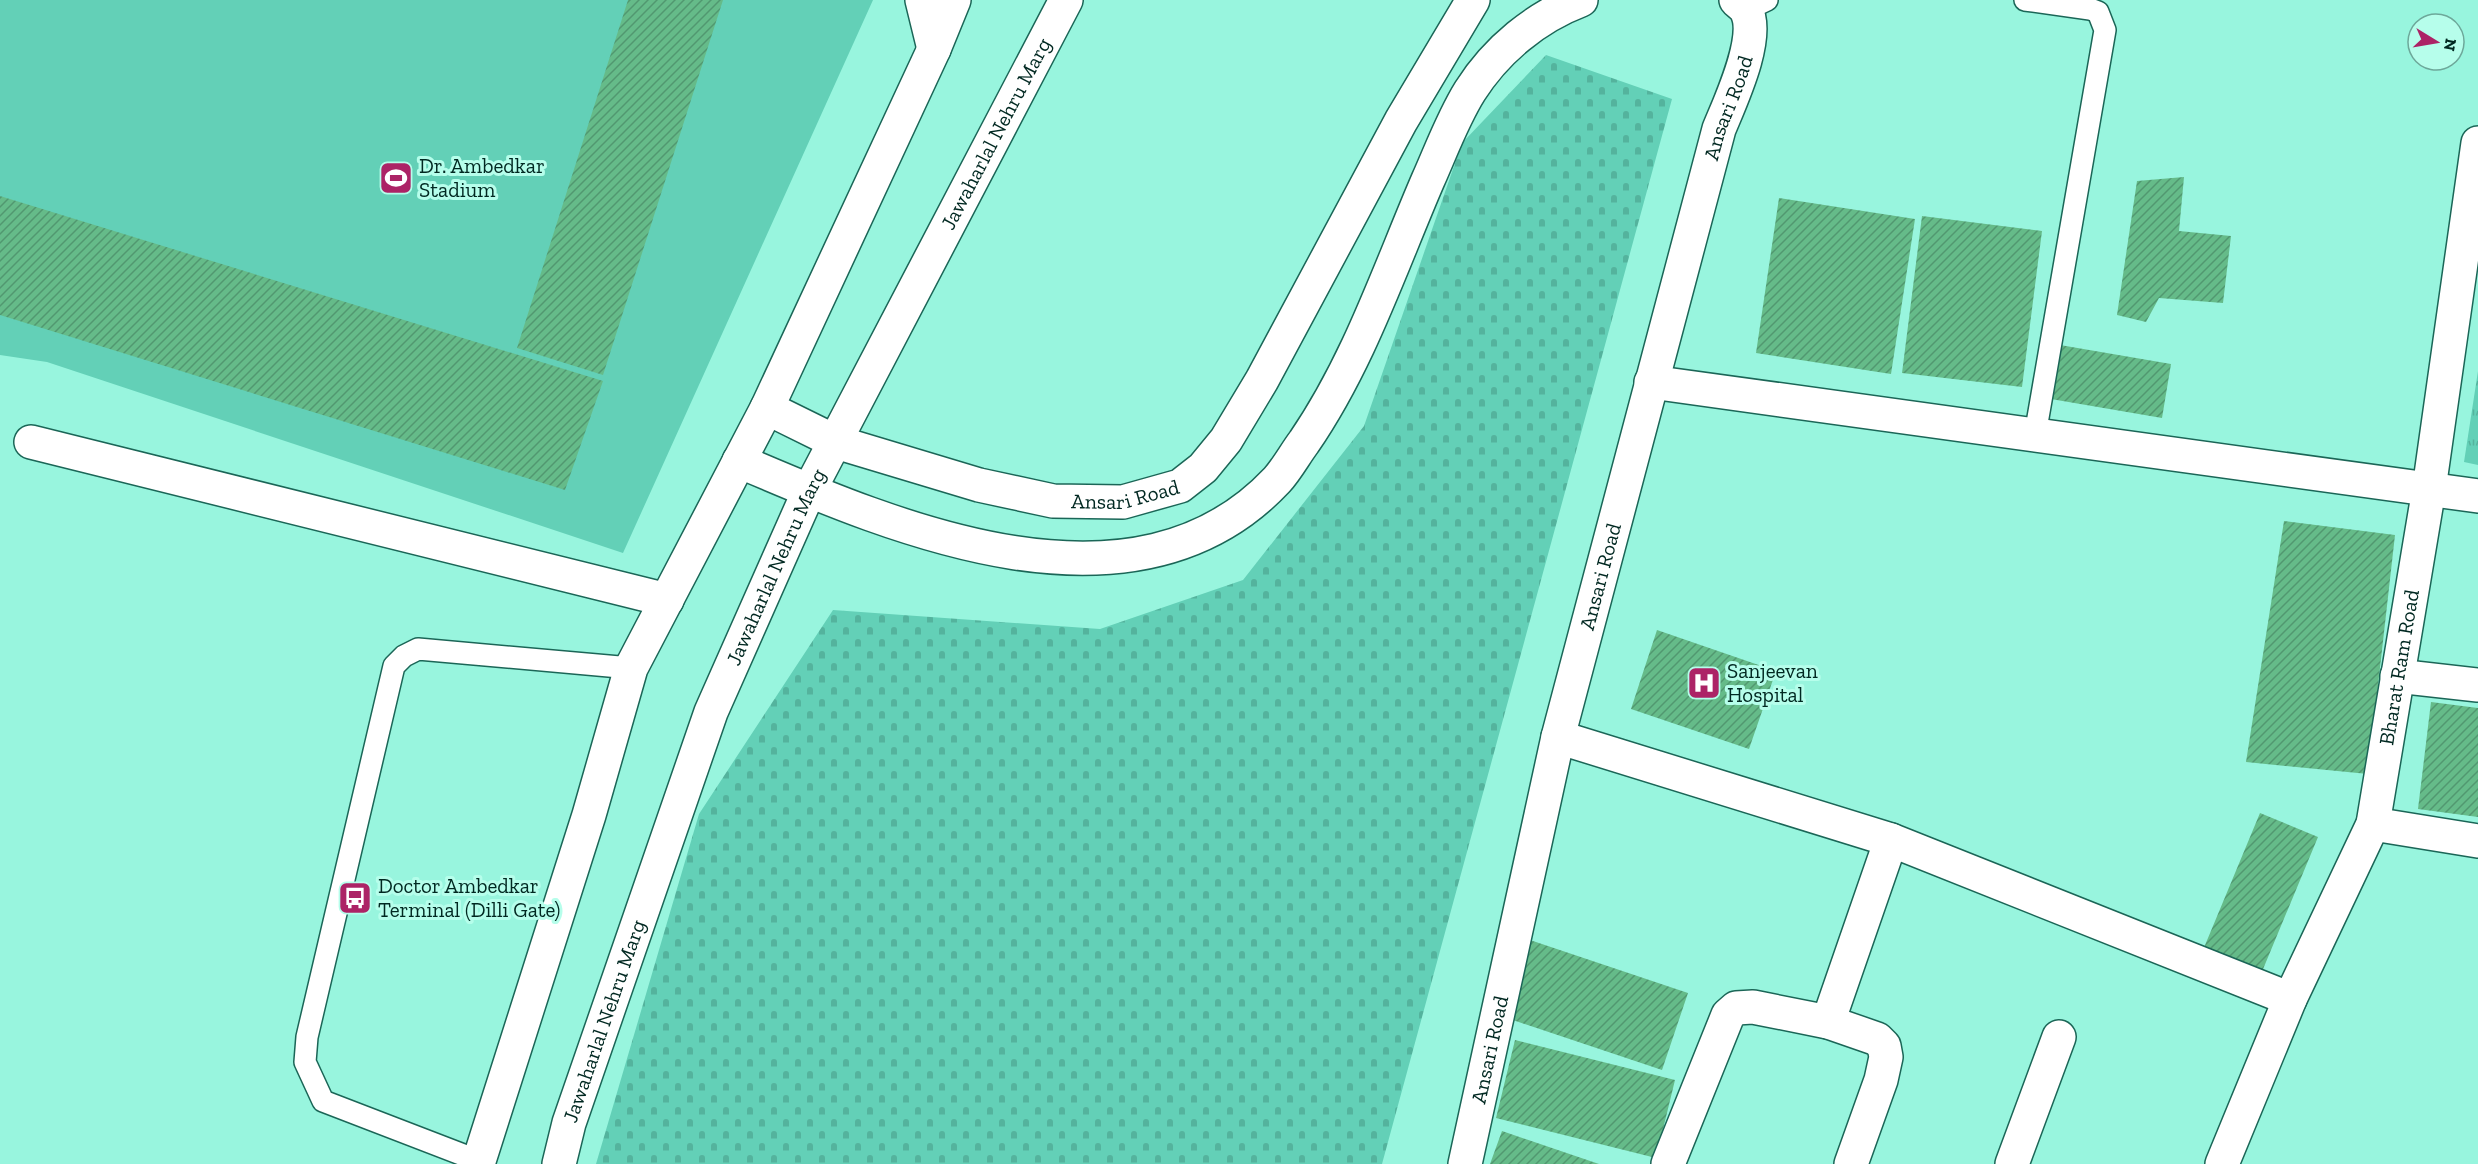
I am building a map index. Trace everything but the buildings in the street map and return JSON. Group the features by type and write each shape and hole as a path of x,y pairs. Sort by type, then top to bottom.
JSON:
{"street":[{"path":"922,0 934,49"},
{"path":"479,1163 589,815 631,668 767,408 934,49 954,0"},
{"name":"Jawaharlal Nehru Marg","path":"559,1164 569,1123 711,712 809,491 1066,0"},
{"name":"Ansari Road","path":"767,408 836,442 979,485 1053,501 1123,502 1180,486 1203,468 1226,440 1262,380 1401,121 1473,0"},
{"path":"739,461 895,524 988,548 1042,557 1088,559 1136,554 1190,539 1242,513 1279,478 1322,416 1363,337 1406,230 1470,90 1505,48 1533,24 1581,0"},
{"name":"Ansari Road","path":"1465,1164 1558,737 1719,129 1740,78 1750,36 1750,3"},
{"name":"Bharat Ram Road","path":"2222,1164 2290,999 2373,824 2429,489 2478,143"},
{"path":"1651,382 2478,496"},
{"path":"31,442 667,600"},
{"path":"2397,676 2478,685"},
{"path":"1558,737 1891,840 2290,999"},
{"path":"2373,824 2478,841"},
{"path":"1828,1022 1891,840"},
{"path":"1668,1164 1728,1015 1736,1008 1753,1007 1828,1022 1877,1039 1884,1046 1886,1057 1881,1080 1851,1164"},
{"path":"2012,1164 2059,1037"}],"lane":[{"path":"2025,0 2090,9 2099,6 2104,30 2035,435"},
{"path":"479,1163 323,1101 305,1062 307,1037 394,666 404,656 418,650 631,668"}],"green space":[{"name":"Dr. Ambedkar Stadium","path":"0,0 873,0 623,553 47,362 0,355"},
{"path":"1546,55 1672,99 1382,1164 596,1164 699,814 833,610 1100,629 1243,580 1364,426 1462,143"},
{"path":"2478,371 2478,465 2464,462"}],"place":[{"name":"Dr. Ambedkar Stadium","path":"396,178"},
{"name":"Sanjeevan Hospital","path":"1704,683"},
{"name":"Doctor Ambedkar Terminal (Dilli Gate)","path":"355,898"}]}
